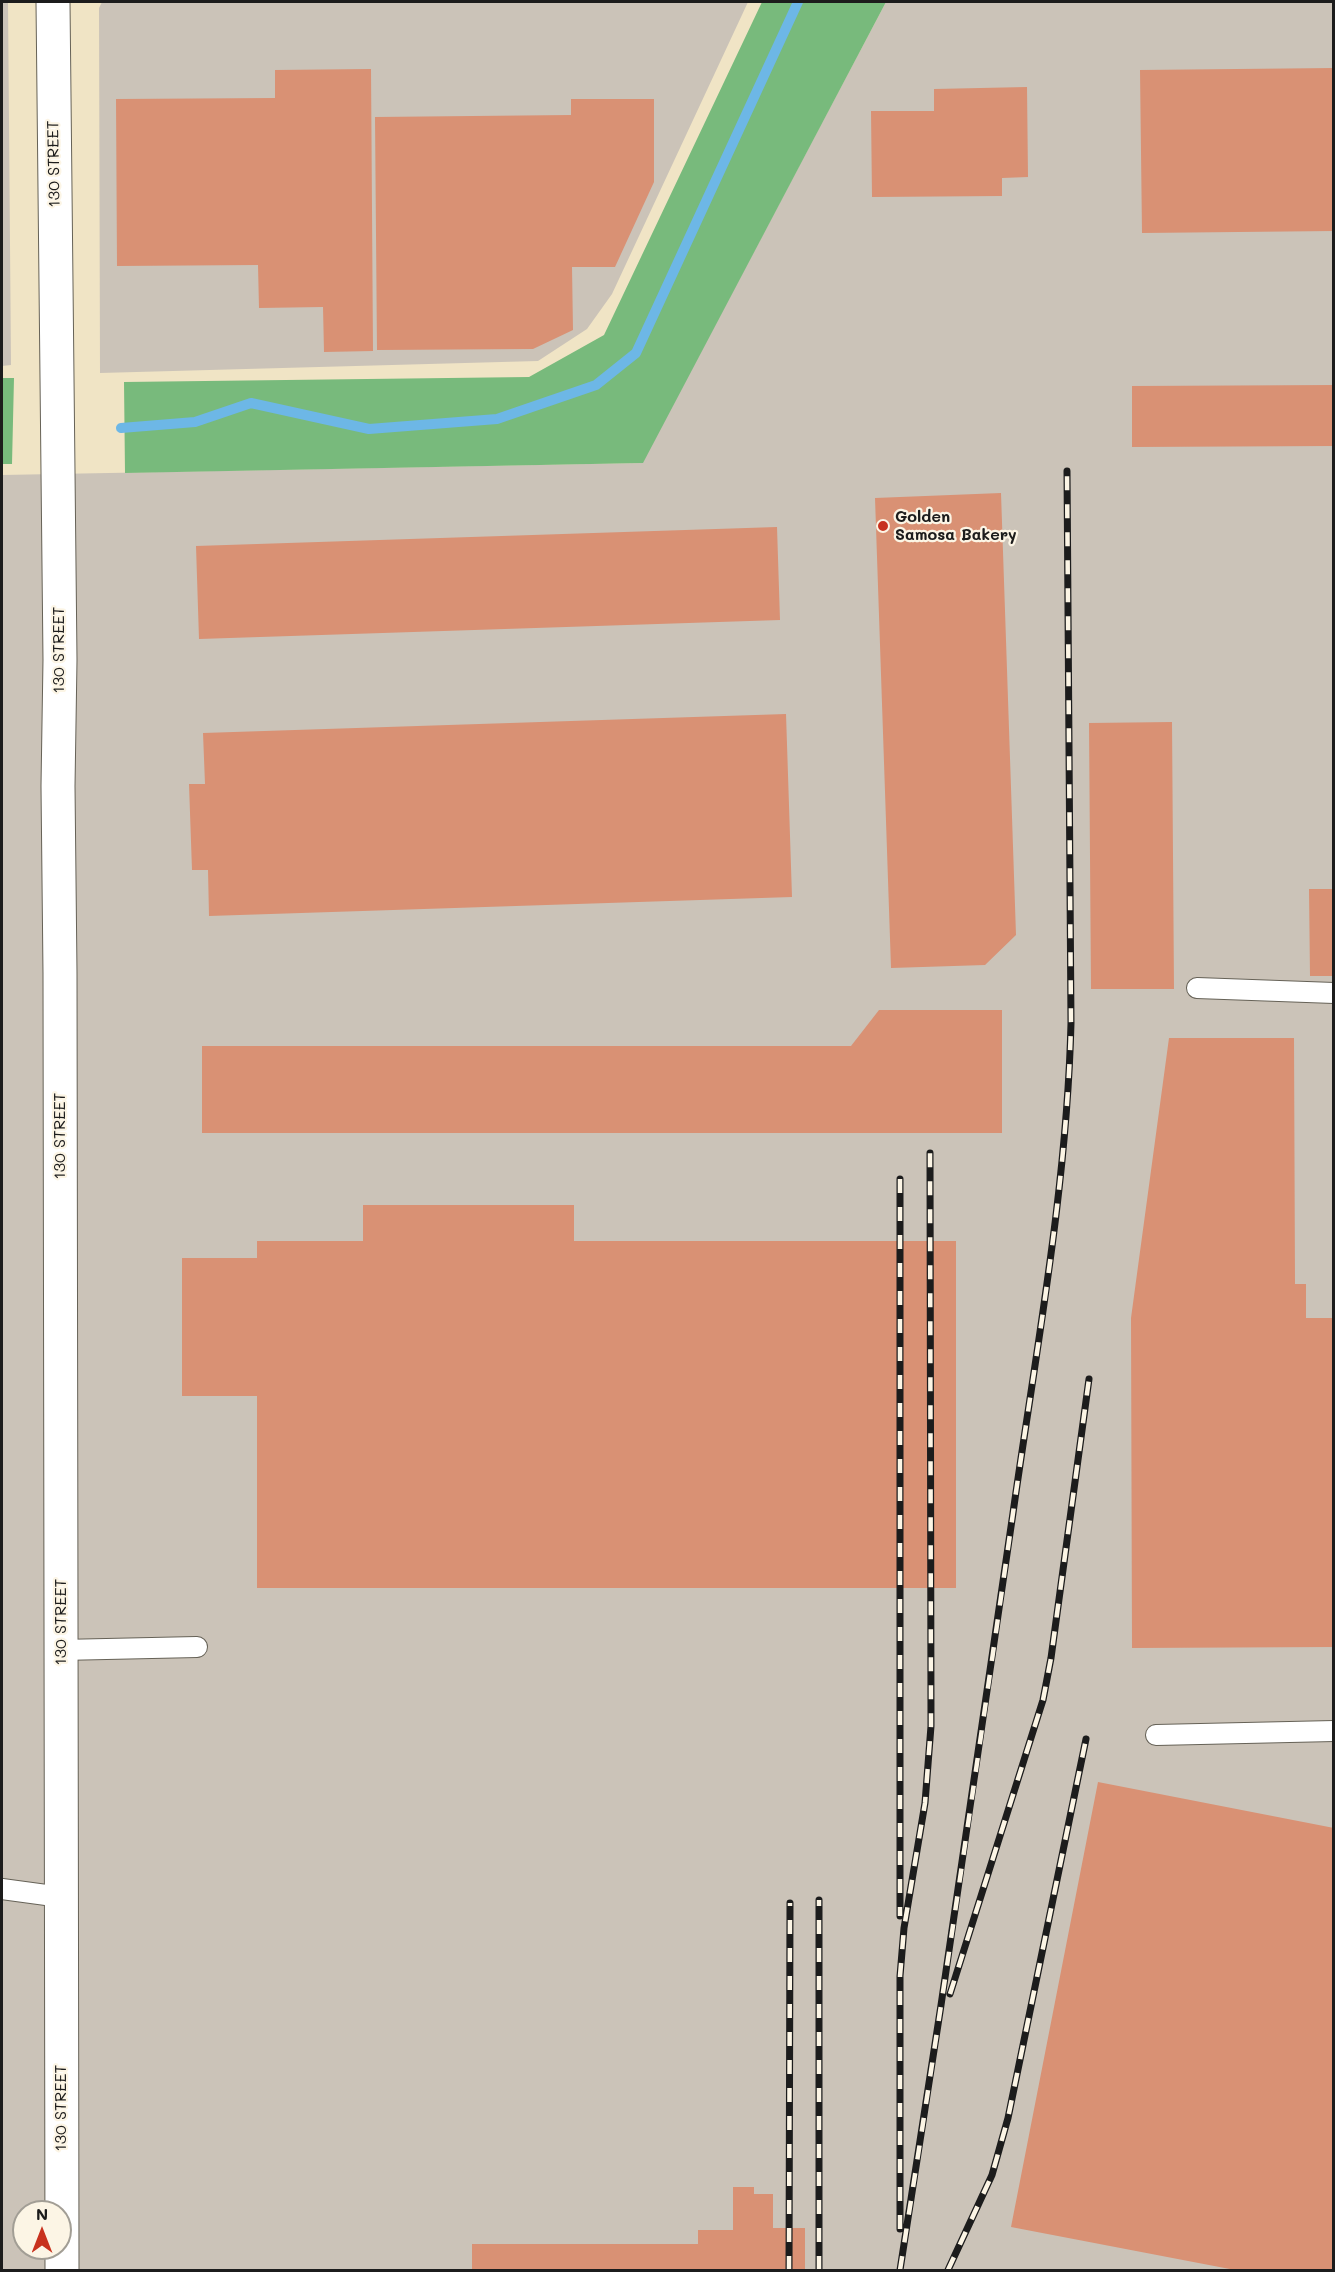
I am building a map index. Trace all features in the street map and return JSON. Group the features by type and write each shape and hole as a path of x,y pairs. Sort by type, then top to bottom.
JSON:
{"street":[{"name":"130 STREET","path":"53,2 60,660 58,786 62,2271"}],"lane":[{"path":"1197,988 1334,993"},
{"path":"61,1650 196,1647"},
{"path":"1156,1735 1334,1731"},
{"path":"2,1889 61,1897"}],"shaded area":[{"path":"2,2 8,2 11,365 2,366"},
{"path":"102,2 748,2 612,294 587,329 538,361 100,373 99,8"},
{"path":"886,2 1333,2 1333,2270 2,2270 2,475 642,463"}],"green space":[{"path":"762,2 886,2 643,463 125,473 124,382 529,377 604,335"},
{"path":"2,378 14,378 12,464 2,464"}],"building":[{"path":"1334,68 1334,231 1142,233 1140,70"},
{"path":"371,69 373,351 324,352 323,307 259,308 258,265 117,266 116,99 275,98 275,70"},
{"path":"1027,87 1028,177 1002,178 1002,196 872,197 871,111 934,111 934,89"},
{"path":"571,99 654,99 654,182 615,267 572,267 573,330 533,349 377,350 375,117 571,115"},
{"path":"1334,385 1334,446 1132,447 1132,386"},
{"path":"1001,493 1016,935 985,965 891,968 875,498"},
{"path":"777,527 780,620 199,639 196,546"},
{"path":"786,714 792,897 209,916 208,870 192,870 189,784 205,784 203,733"},
{"path":"1172,722 1174,989 1091,989 1089,723"},
{"path":"1309,889 1334,889 1334,976 1310,976"},
{"path":"879,1010 1002,1010 1002,1133 202,1133 202,1046 851,1046"},
{"path":"1169,1038 1294,1038 1295,1284 1306,1284 1306,1318 1334,1318 1334,1647 1132,1648 1131,1318"},
{"path":"363,1205 574,1205 574,1241 956,1241 956,1588 257,1588 257,1396 182,1396 182,1258 257,1258 257,1241 363,1241"},
{"path":"1098,1782 1334,1828 1333,2270 1235,2270 1011,2227"},
{"path":"733,2187 754,2187 754,2194 773,2194 773,2228 805,2228 805,2270 472,2270 472,2244 698,2244 698,2230 733,2230"}],"waterway":[{"path":"121,428 195,422 251,403 369,429 497,419 596,385 636,353 798,2"}],"railway":[{"path":"900,2270 1040,1330 1063,1146 1071,1023 1067,471"},
{"path":"900,2229 900,1976 904,1928 925,1803 931,1726 930,1153"},
{"path":"900,1179 900,1916"},
{"path":"950,1994 1043,1700 1051,1658 1089,1379"},
{"path":"948,2270 992,2175 1008,2118 1086,1739"},
{"path":"819,1900 819,2270"},
{"path":"789,2270 790,1903"}],"place":[{"name":"Golden Samosa Bakery","path":"883,526"}]}
